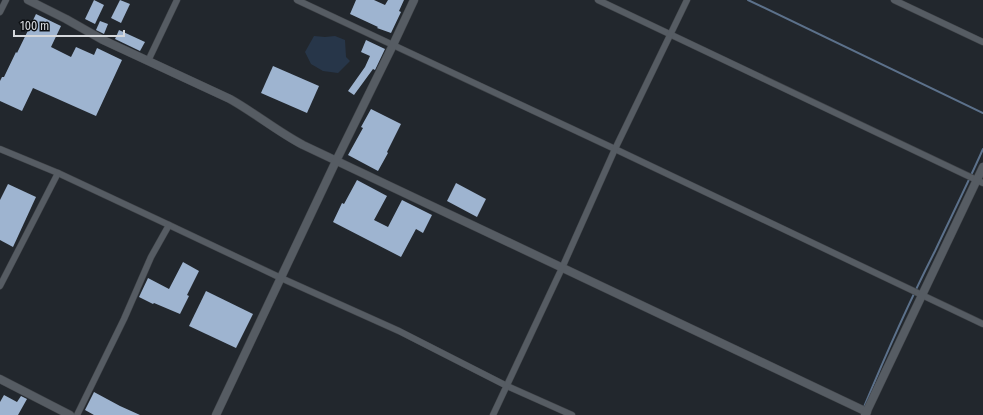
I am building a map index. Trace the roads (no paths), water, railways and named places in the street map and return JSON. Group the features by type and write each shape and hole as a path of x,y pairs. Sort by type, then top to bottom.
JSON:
{"street":[{"path":"0,12 6,0"},
{"path":"28,0 103,40 230,99 294,140 336,161 868,414 922,295 980,182 983,167"},
{"path":"148,61 177,0"},
{"path":"297,0 983,324"},
{"path":"216,415 414,0"},
{"path":"598,0 980,182"},
{"path":"493,415 562,268 615,149 687,0"},
{"path":"894,0 983,42"},
{"path":"0,149 58,173 281,278 399,331 507,386 572,415"},
{"path":"0,286 58,173"},
{"path":"77,415 124,319 151,257 169,225"},
{"path":"0,379 70,415"}],"waterway":[{"path":"748,0 983,113"},
{"path":"864,407 889,348 983,149"}]}
